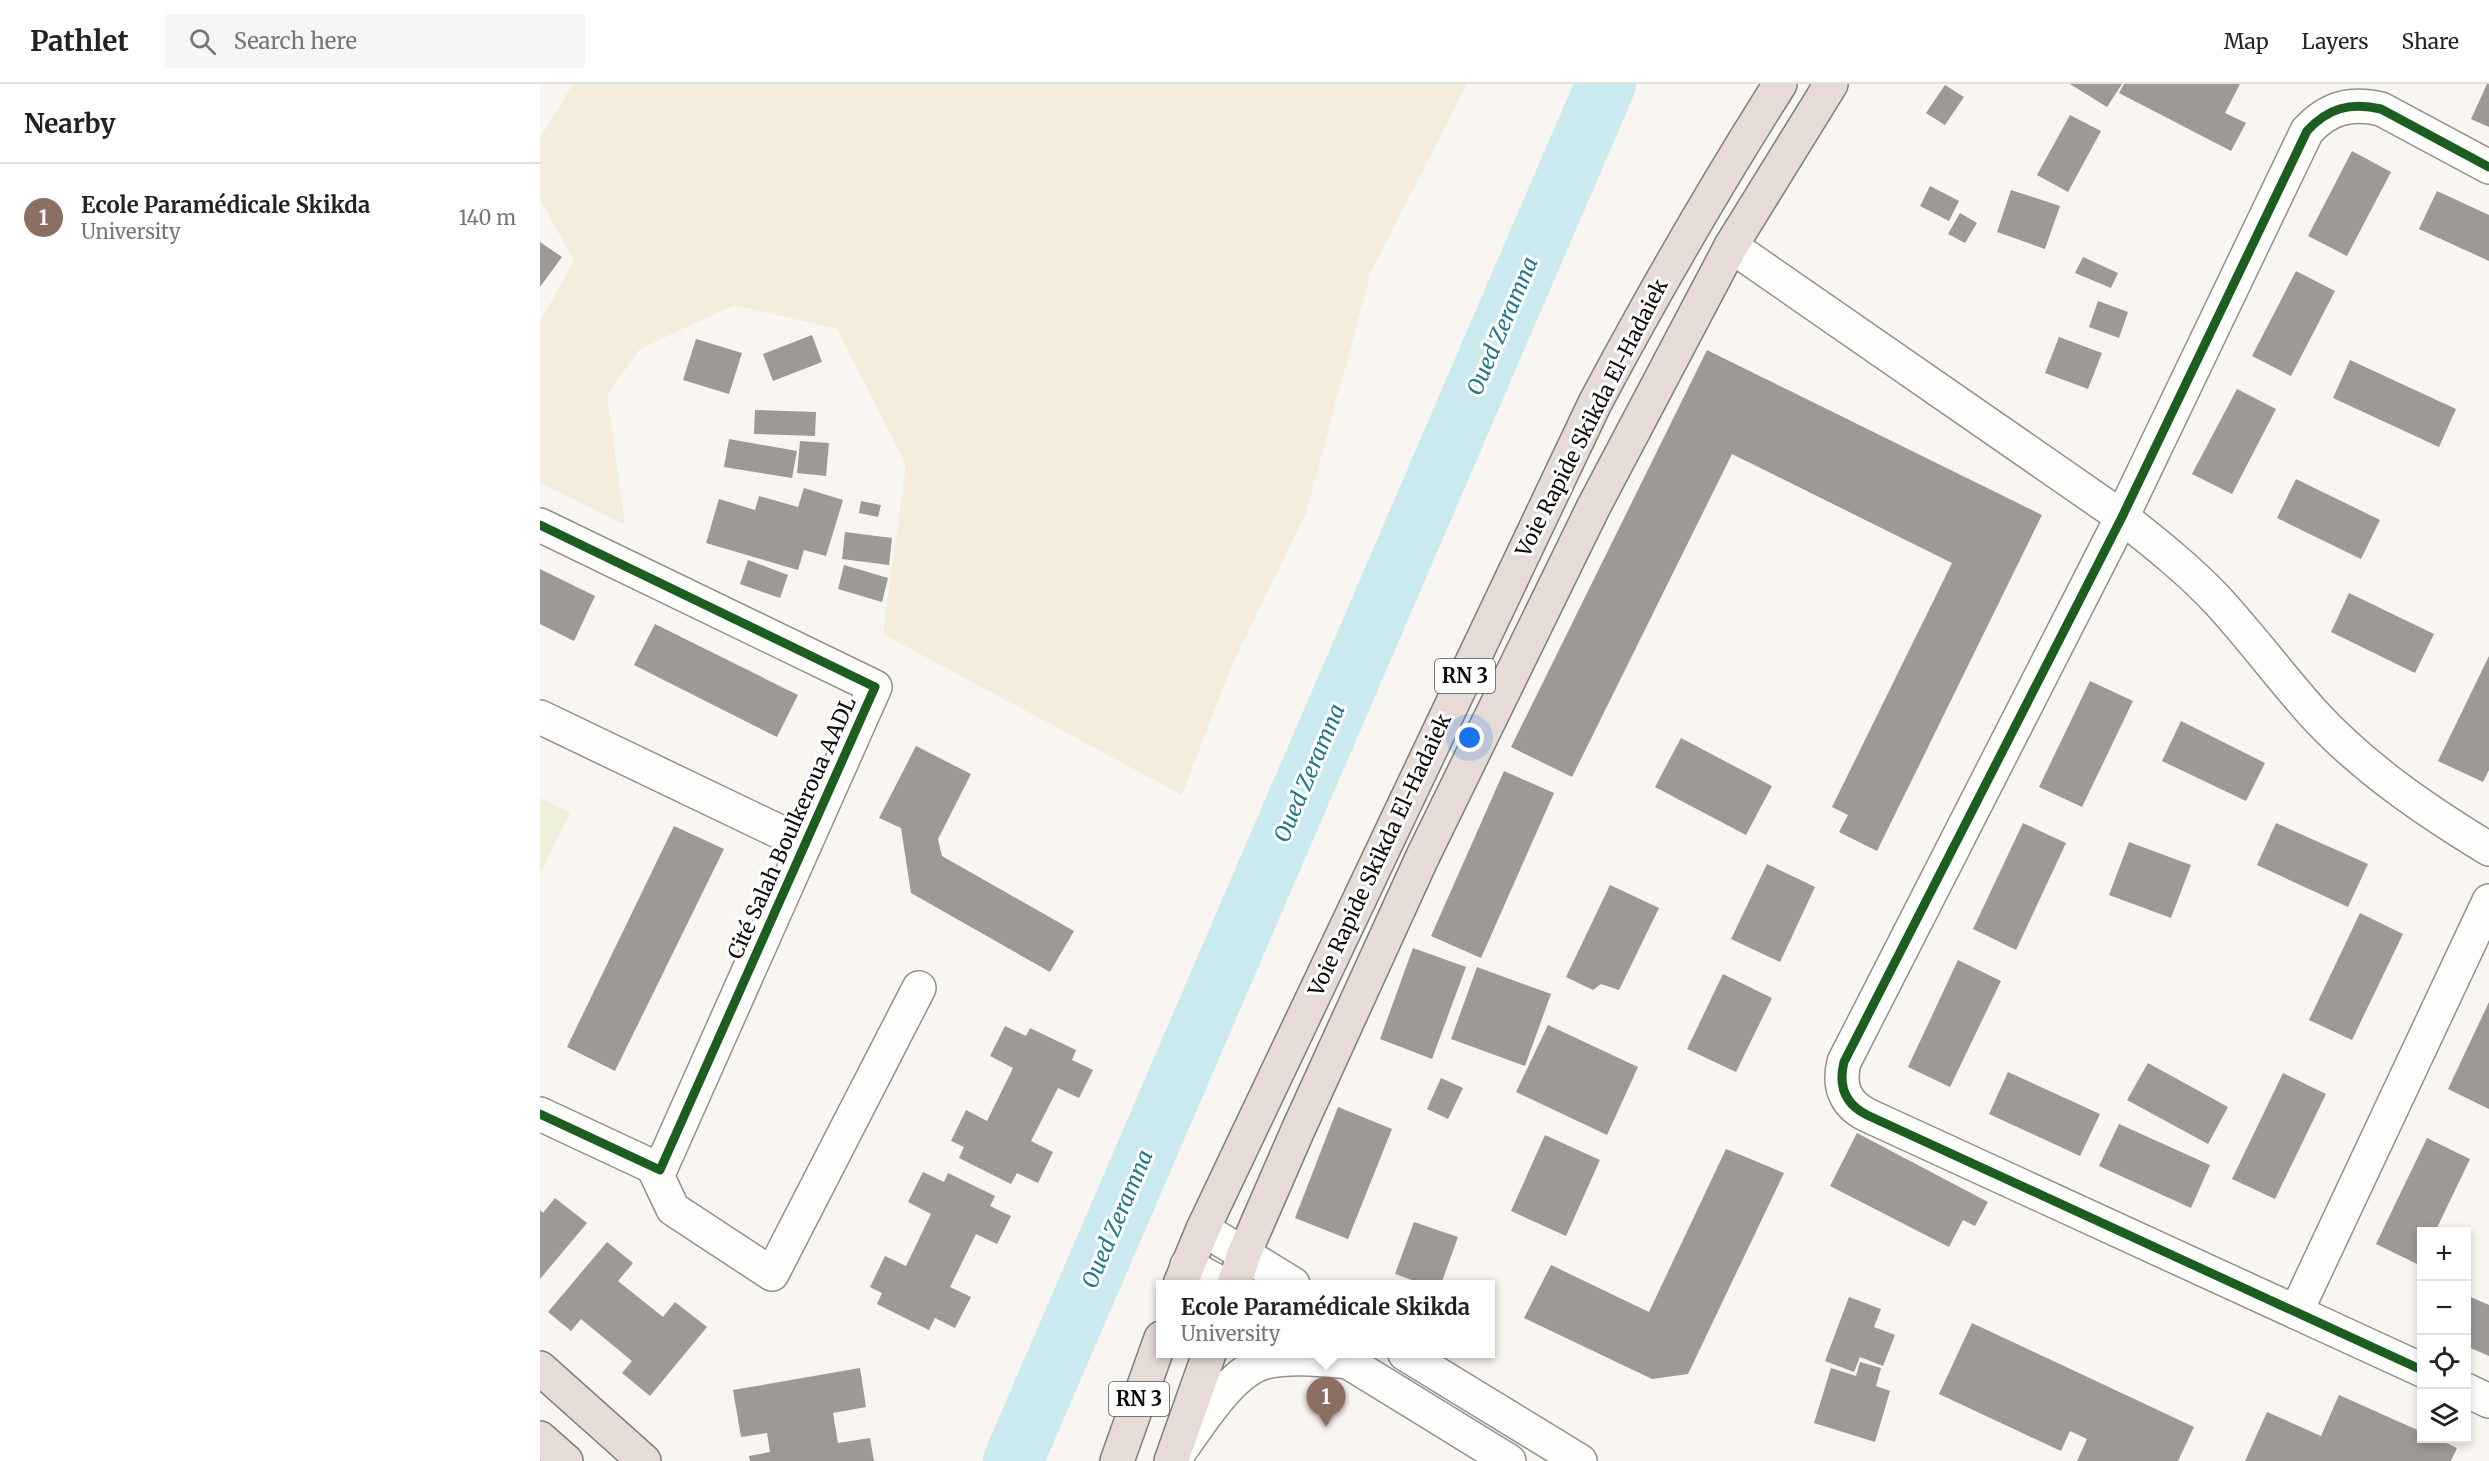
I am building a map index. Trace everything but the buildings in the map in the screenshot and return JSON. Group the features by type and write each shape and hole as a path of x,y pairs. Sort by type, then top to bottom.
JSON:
{"highway":[{"name":"Voie Rapide Skikda El-Hadaiek","path":"1184,1275 1203,1229 1595,403 1653,293 1725,170 1780,84"},
{"name":"Voie Rapide Skikda El-Hadaiek","path":"1235,1280 1244,1254 1422,858 1593,508 1731,246 1832,84"},
{"name":"RN 3","path":"1117,1461 1156,1352"},
{"name":"RN 3","path":"1172,1461 1207,1358"},
{"path":"540,1368 644,1461"},
{"path":"540,1438 566,1461"}],"street":[{"path":"2417,1368 1867,1115 1856,1109 1847,1099 1840,1075 1844,1062 2122,517 2307,131 2318,119 2332,110 2365,105 2381,109 2489,166"},
{"path":"1731,246 2122,517 2187,570 2217,600 2313,713 2351,750 2433,815 2489,849"},
{"name":"Cité Salah Boulkeroua AADL","path":"540,525 875,687 660,1170 653,1167"},
{"name":"Cité Salah Boulkeroua AADL","path":"540,717 805,844"},
{"path":"2296,1312 2489,901"},
{"path":"540,1114 653,1167 673,1209 772,1274 920,988"},
{"path":"1203,1229 1286,1280"},
{"path":"1184,1275 1205,1280"},
{"path":"1172,1461 1232,1381 1264,1362 1342,1358 1509,1461"},
{"path":"1413,1358 1580,1461"},
{"path":"2471,1392 2489,1401"}],"shaded area":[{"path":"573,84 1467,84 1371,272 1306,513 1231,667 1182,795 883,634 906,465 837,329 734,305 640,349 607,395 625,525 540,483 540,322 574,261 540,199 540,138"}],"green space":[{"path":"540,798 570,813 540,874"}],"waterway":[{"name":"Oued Zeramna","path":"1013,1461 1606,84"}],"cycle path":[{"path":"2417,1368 1859,1111 1848,1100 1845,1093 1842,1071 1844,1062 2122,517 2307,131 2323,117 2340,109 2359,106 2381,109 2489,167"},
{"path":"540,525 875,687 660,1170 540,1114"}],"place":[{"name":"Ecole Paramédicale Skikda","path":"1326,1427"}]}
